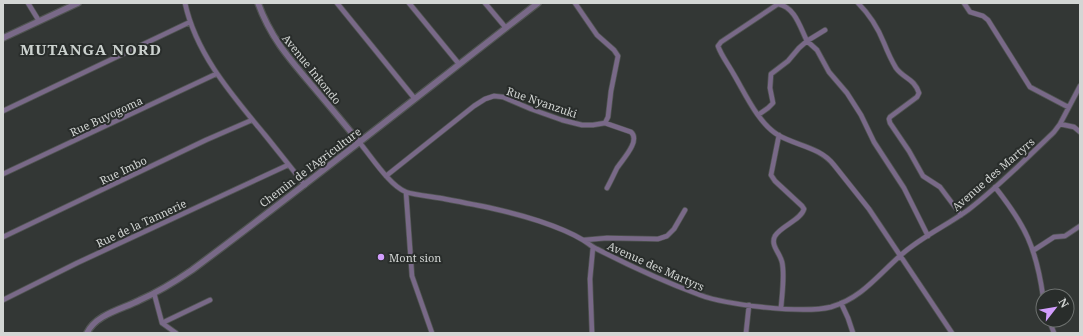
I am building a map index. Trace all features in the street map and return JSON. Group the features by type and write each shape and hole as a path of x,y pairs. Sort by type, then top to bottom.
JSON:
{"street":[{"path":"28,3 39,21"},
{"path":"3,38 78,3"},
{"path":"185,3 190,22 216,74 305,185"},
{"name":"Avenue Inkondo","path":"258,3 263,18 273,36 287,55 360,142"},
{"path":"337,3 415,99"},
{"path":"409,3 459,64"},
{"path":"485,3 506,28"},
{"name":"Chemin de l'Agriculture","path":"87,333 95,323 113,311 140,300 181,278 305,185 538,3"},
{"path":"575,3 597,35 614,50 618,56 611,90 608,117 604,123 634,134 629,153 617,168 607,188"},
{"path":"858,3 878,30 884,42 888,56 898,70 914,82 919,93 917,97 890,117 890,123 909,151 923,176 940,187 961,215"},
{"path":"964,3 970,12 983,16 988,20 1030,87 1068,107"},
{"path":"928,236 904,188 874,142 861,115 847,93 829,72 817,50 807,41 789,8 779,4 775,5 721,42 718,46 758,115 769,129 779,135 821,152 828,158 863,201 901,255 952,333"},
{"path":"3,111 190,22"},
{"path":"758,115 773,103 770,88 771,74 775,69 788,61 807,41 825,30"},
{"name":"Rue Buyogoma","path":"3,174 216,74"},
{"name":"Avenue des Martyrs","path":"360,142 386,176 406,192 468,204 540,221 584,240 593,247 702,296 749,305 817,309 830,307 841,303 871,285 901,255 961,215 995,187 1054,132 1060,124 1080,86"},
{"name":"Rue Nyanzuki","path":"386,176 474,106 485,99 494,96 503,96 531,109 562,120 582,125 604,123"},
{"name":"Rue Imbo","path":"3,237 206,140 252,120"},
{"path":"1060,124 1074,127 1080,132"},
{"path":"779,135 771,175 772,178 804,208 800,214 776,235 773,240 782,263 781,308"},
{"name":"Rue de la Tannerie","path":"3,300 77,263 288,165"},
{"path":"995,187 1016,215 1034,250 1042,288"},
{"path":"406,192 412,276 432,333"},
{"path":"584,240 606,238 658,239 667,236 674,229 685,210"},
{"path":"1034,250 1054,237 1064,236 1080,226"},
{"path":"592,333 590,279 593,247"},
{"path":"154,293 162,323 176,333"},
{"path":"162,323 210,300"},
{"path":"841,303 853,333"},
{"path":"746,333 749,305"}],"place":[{"name":"Mont sion","path":"381,257"}],"district":[{"name":"MUTANGA NORD","path":"91,49"}]}
